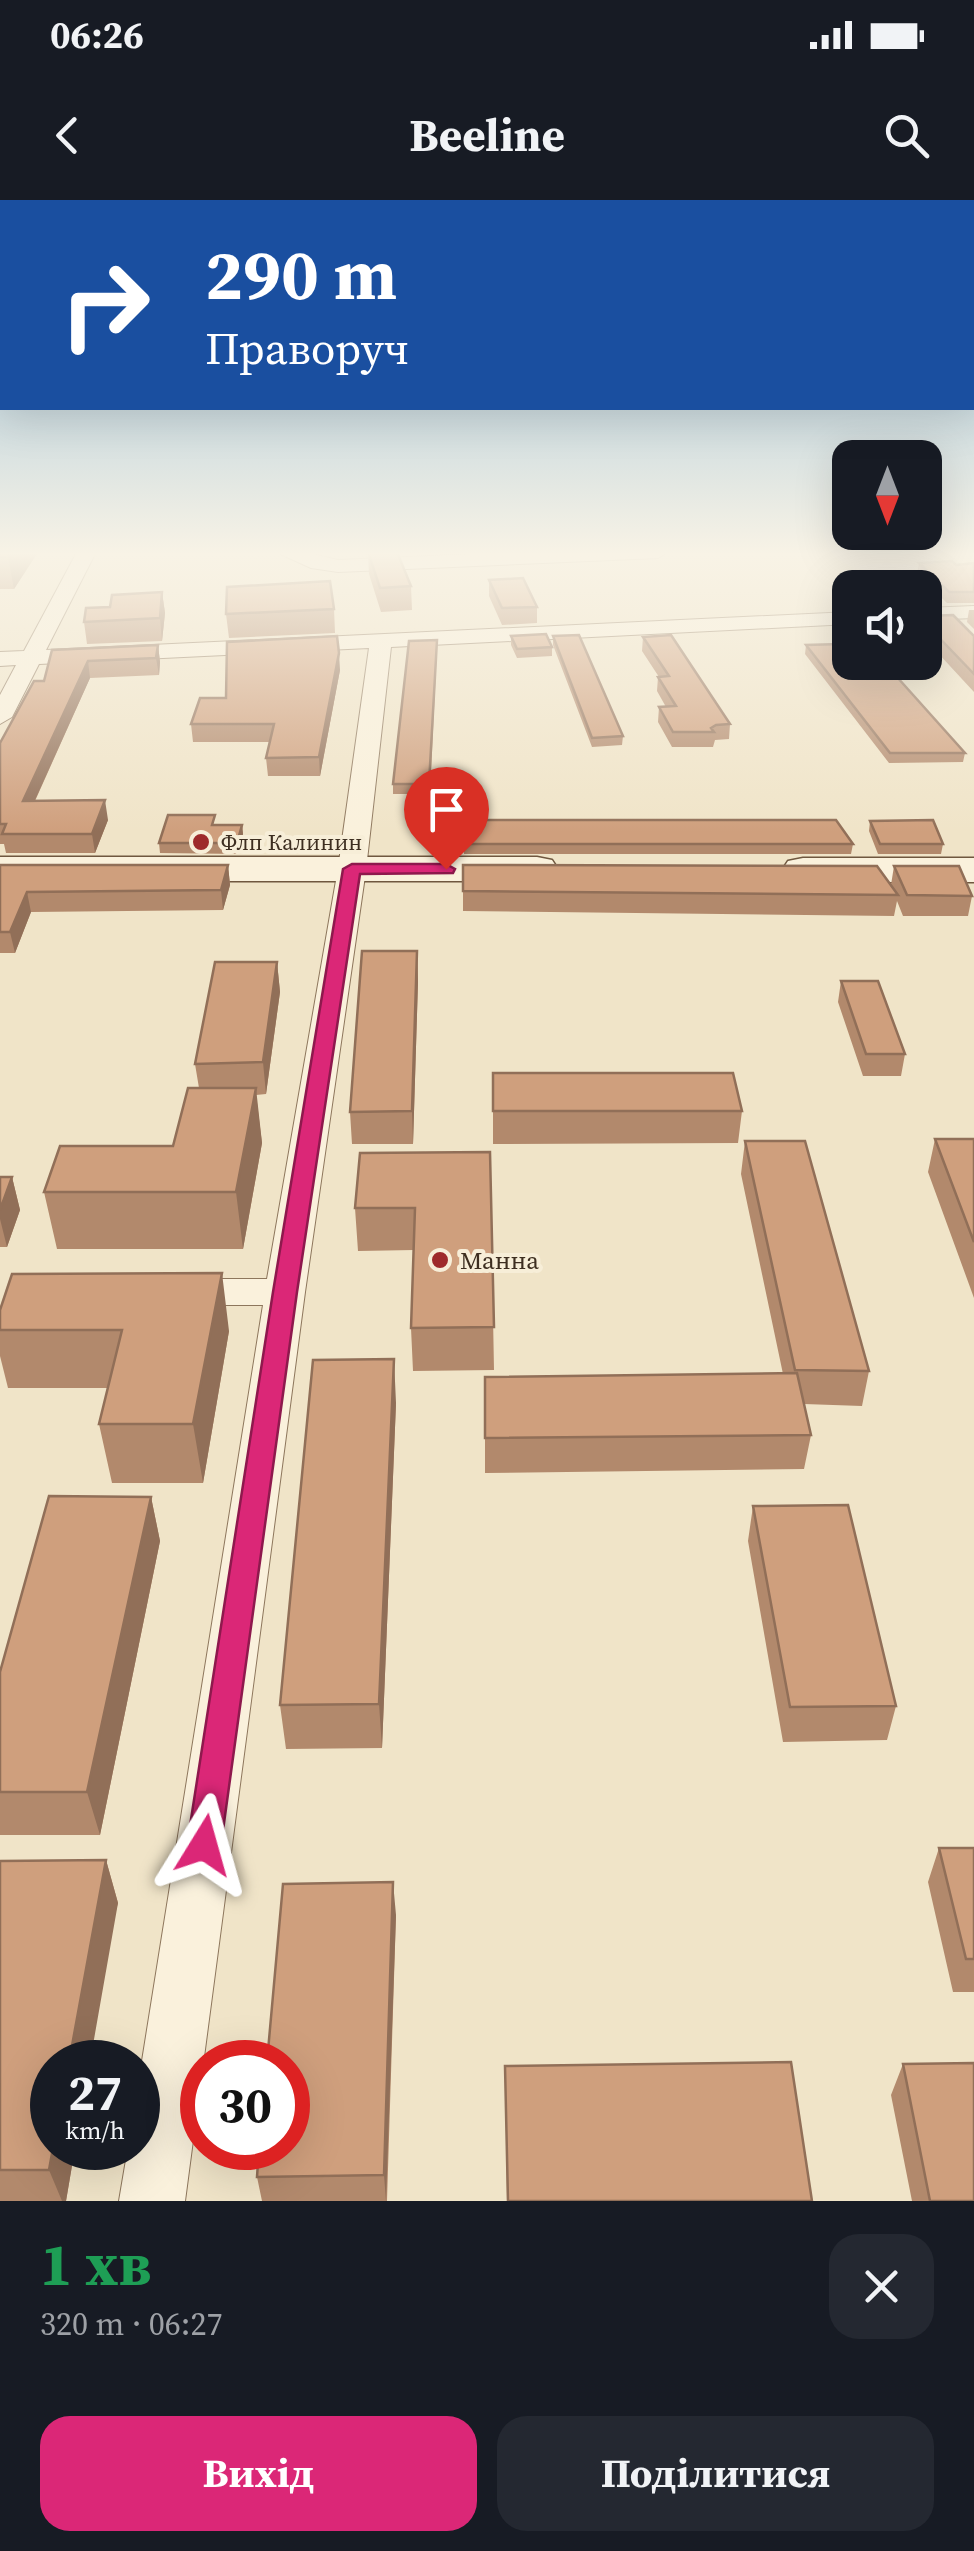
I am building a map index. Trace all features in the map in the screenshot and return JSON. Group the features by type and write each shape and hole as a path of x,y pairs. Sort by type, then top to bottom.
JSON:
{"main road":[{"path":"0,869 568,870"},
{"path":"766,870 974,870"}],"street":[{"path":"0,717 39,645"},
{"path":"0,659 277,645"},
{"path":"152,2201 285,1292 352,869 380,645"},
{"path":"133,1292 285,1292"}],"building":[{"path":"158,645 156,658 88,661 23,801 105,800 92,834 2,834 6,824 0,824 0,743 34,681 44,681 52,650"},
{"path":"227,645 338,645 319,757 266,758 274,724 191,724 200,698 226,698"},
{"path":"409,645 437,645 429,784 393,784"},
{"path":"515,645 552,647 517,649"},
{"path":"557,645 584,645 623,736 592,738"},
{"path":"649,645 678,645 730,724 716,725 711,728 714,732 673,732 659,707 676,706 658,677 669,676"},
{"path":"806,645 832,645 832,678"},
{"path":"947,645 974,645 974,674"},
{"path":"833,680 900,680 965,753 890,753"},
{"path":"168,815 215,815 212,825 242,825 237,843 159,843"},
{"path":"464,820 836,820 853,844 463,844"},
{"path":"933,820 943,844 880,844 870,821"},
{"path":"0,865 228,865 221,890 27,892 10,932 0,932"},
{"path":"463,865 877,866 898,895 463,891"},
{"path":"894,866 959,866 972,896 907,895"},
{"path":"362,951 417,951 412,1111 350,1112"},
{"path":"215,962 277,962 263,1062 195,1064"},
{"path":"841,981 878,981 905,1054 866,1054"},
{"path":"493,1073 733,1073 742,1111 493,1111"},
{"path":"188,1088 256,1088 236,1192 44,1192 60,1146 173,1146"},
{"path":"935,1139 974,1139 974,1242"},
{"path":"745,1141 805,1141 869,1371 795,1370"},
{"path":"490,1152 494,1327 411,1328 415,1208 355,1208 360,1153"},
{"path":"0,1177 12,1177 0,1210"},
{"path":"222,1273 193,1424 99,1424 122,1330 0,1330 0,1310 12,1274"},
{"path":"394,1359 379,1704 280,1705 313,1360"},
{"path":"797,1373 811,1435 485,1438 485,1377"},
{"path":"49,1496 151,1497 87,1792 0,1792 0,1672"},
{"path":"848,1505 896,1706 790,1707 753,1506"},
{"path":"939,1848 974,1848 974,1959 966,1959"},
{"path":"106,1860 73,2040 30,2040 30,2170 0,2170 0,1861"},
{"path":"393,1882 384,2175 257,2177 257,2170 310,2170 310,2040 269,2040 283,1884"},
{"path":"791,2062 812,2201 508,2201 505,2066"},
{"path":"974,2063 974,2201 930,2201 903,2064"}],"place":[{"name":"Флп Калинин","path":"201,842"},
{"name":"Манна","path":"440,1260"}],"route":[{"path":"204,1845 352,869 446,869"}]}
